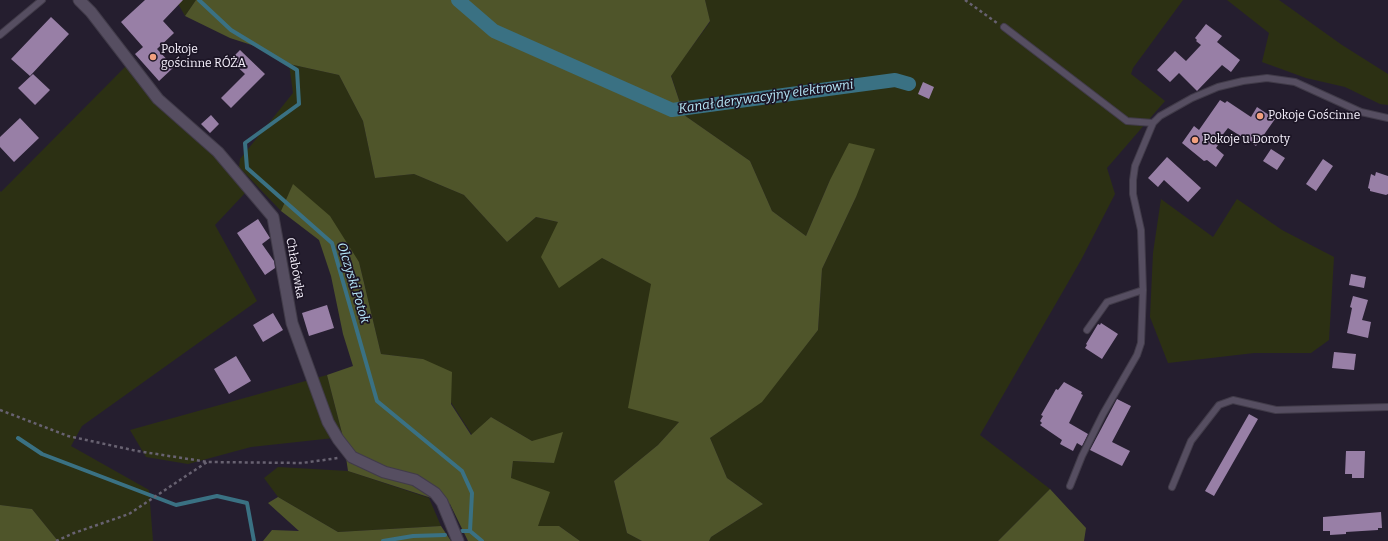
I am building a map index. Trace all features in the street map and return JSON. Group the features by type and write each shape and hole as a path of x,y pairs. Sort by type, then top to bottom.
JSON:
{"street":[{"name":"Chłabówka","path":"79,0 91,12 158,99 218,152 273,217 292,323 328,422 338,439 352,457 384,472 415,480 435,493 442,502 458,541"}],"lane":[{"path":"0,35 42,0"},
{"path":"1004,27 1127,121 1153,123"},
{"path":"1070,486 1082,456 1103,414 1137,355 1142,343 1143,290 1141,230 1133,194 1132,180 1135,166 1153,123 1160,116 1192,98 1218,87 1243,81 1266,78 1295,82 1361,112 1388,118"},
{"path":"1087,330 1107,302 1143,290"},
{"path":"1172,487 1191,441 1219,405 1233,400 1276,410 1388,407"}],"path":[{"path":"965,0 1004,27"},
{"path":"0,410 68,436 137,451 208,462 302,463 352,457"},
{"path":"56,541 74,533 130,514 208,462"}],"green space":[{"path":"176,0 196,0 185,16"},
{"path":"196,0 705,0 710,21 671,76 684,115 750,161 772,211 806,236 830,180 849,143 875,149 856,197 822,269 818,330 762,402 710,438 727,478 763,504 711,537 709,541 642,541 627,533 614,481 658,445 679,422 628,408 651,284 602,258 559,288 541,257 558,222 536,217 507,242 464,195 414,174 375,178 363,121 339,75 289,64 264,49 230,38 185,16"},
{"path":"705,0 1183,0 1133,68 1131,74 1165,101 1107,168 1115,194 1081,260 980,435 1050,489 998,541 709,541 711,537 763,504 727,478 710,438 762,401 818,330 822,269 856,197 830,180 806,236 772,211 750,161 684,115 671,75 710,22"},
{"path":"1227,0 1279,0 1342,45 1388,74 1388,105 1380,104 1345,87 1306,78 1262,62 1269,33"},
{"path":"289,64 339,75 363,121 375,178 414,174 464,195 507,242 536,217 558,222 602,258 652,284 644,327 679,422 658,445 614,481 627,533 642,541 580,541 559,526 537,526 511,478 513,461 554,463 532,441 491,417 472,435 423,359 381,354 359,262 293,185 281,211 239,167 240,159 293,93"},
{"path":"126,66 212,150 246,192 215,225 257,301 82,426 71,446 149,490 153,541 58,541 32,509 0,505 0,191 1,192"},
{"path":"293,184 330,216 359,262 381,354 423,359 452,372 451,404 471,435 491,417 532,441 563,432 554,463 513,461 511,478 550,492 538,526 559,526 580,541 468,541 450,504 348,471 343,437 327,375 353,366 343,334 331,276 319,240 281,211"},
{"path":"1161,199 1213,237 1237,199 1282,230 1334,257 1329,340 1311,353 1254,353 1168,363 1150,317 1153,253"},
{"path":"327,375 343,437 251,447 188,464 146,457 130,430"},
{"path":"278,467 348,471 429,498 441,526 338,532 278,497 264,478"},
{"path":"1050,489 1086,528 1084,541 998,541"},
{"path":"278,497 338,532 441,526 451,541 263,541 272,530 299,531 268,503"},
{"path":"0,505 32,509 58,541 0,541"}],"building":[{"path":"145,0 183,0 163,21 174,33 157,49 174,67 159,81 135,54 143,47 121,22"},
{"path":"51,17 69,34 30,76 11,59"},
{"path":"1206,24 1222,36 1217,42 1240,60 1231,72 1222,65 1197,91 1179,73 1170,82 1157,70 1175,51 1186,61 1201,45 1195,38"},
{"path":"240,50 265,74 231,108 221,98 245,74 230,60"},
{"path":"33,74 50,90 35,105 18,88"},
{"path":"923,82 934,87 929,99 918,94"},
{"path":"1220,100 1225,103 1227,101 1251,117 1257,107 1275,119 1256,146 1228,128 1216,143 1218,145 1216,148 1224,155 1216,167 1207,160 1204,161 1182,143 1194,126 1199,130"},
{"path":"211,115 219,124 210,133 201,124"},
{"path":"20,118 39,138 14,162 0,147 0,137"},
{"path":"1271,149 1285,158 1277,170 1263,161"},
{"path":"1167,157 1201,188 1188,202 1164,180 1158,187 1148,178"},
{"path":"1323,159 1333,166 1316,191 1306,184"},
{"path":"1376,172 1388,176 1388,194 1386,195 1370,191 1368,188 1371,174 1375,176"},
{"path":"258,219 270,238 262,244 274,261 275,268 265,275 237,233"},
{"path":"1351,274 1366,277 1364,288 1349,285"},
{"path":"1353,296 1368,300 1362,320 1371,322 1368,338 1347,333 1352,308 1350,307"},
{"path":"327,305 334,328 309,336 302,313"},
{"path":"273,313 283,330 263,342 253,325"},
{"path":"1101,323 1118,334 1102,359 1085,348 1098,324 1100,325"},
{"path":"1334,352 1356,354 1354,370 1332,368"},
{"path":"236,356 251,381 229,394 214,369"},
{"path":"1064,382 1082,392 1081,394 1083,395 1069,423 1088,434 1082,446 1077,443 1073,451 1060,444 1062,440 1040,425 1042,423 1040,421 1043,416 1041,415 1056,389 1058,390"},
{"path":"1117,399 1131,406 1112,442 1130,451 1122,466 1090,450"},
{"path":"1249,414 1258,419 1214,496 1205,491"},
{"path":"1346,451 1365,451 1364,478 1352,478 1352,474 1345,474"},
{"path":"1381,512 1382,528 1378,528 1378,530 1346,532 1346,534 1330,535 1330,531 1323,531 1323,517"}],"waterway":[{"name":"Olczyski Potok","path":"199,0 231,30 297,70 299,104 245,143 247,168 332,243 377,401 462,471 472,493 470,531 482,541"},
{"name":"Kanał derywacyjny elektrowni","path":"458,0 494,31 672,110 895,80 909,84"},
{"path":"18,438 42,454 176,505 217,496 247,503 254,541"},
{"path":"462,531 470,531"},
{"path":"383,541 413,536 445,535"}],"place":[{"name":"Pokoje gościnne RÓŻA","path":"153,57"},
{"name":"Pokoje Gościnne","path":"1260,116"},
{"name":"Pokoje u Doroty","path":"1195,140"}]}
